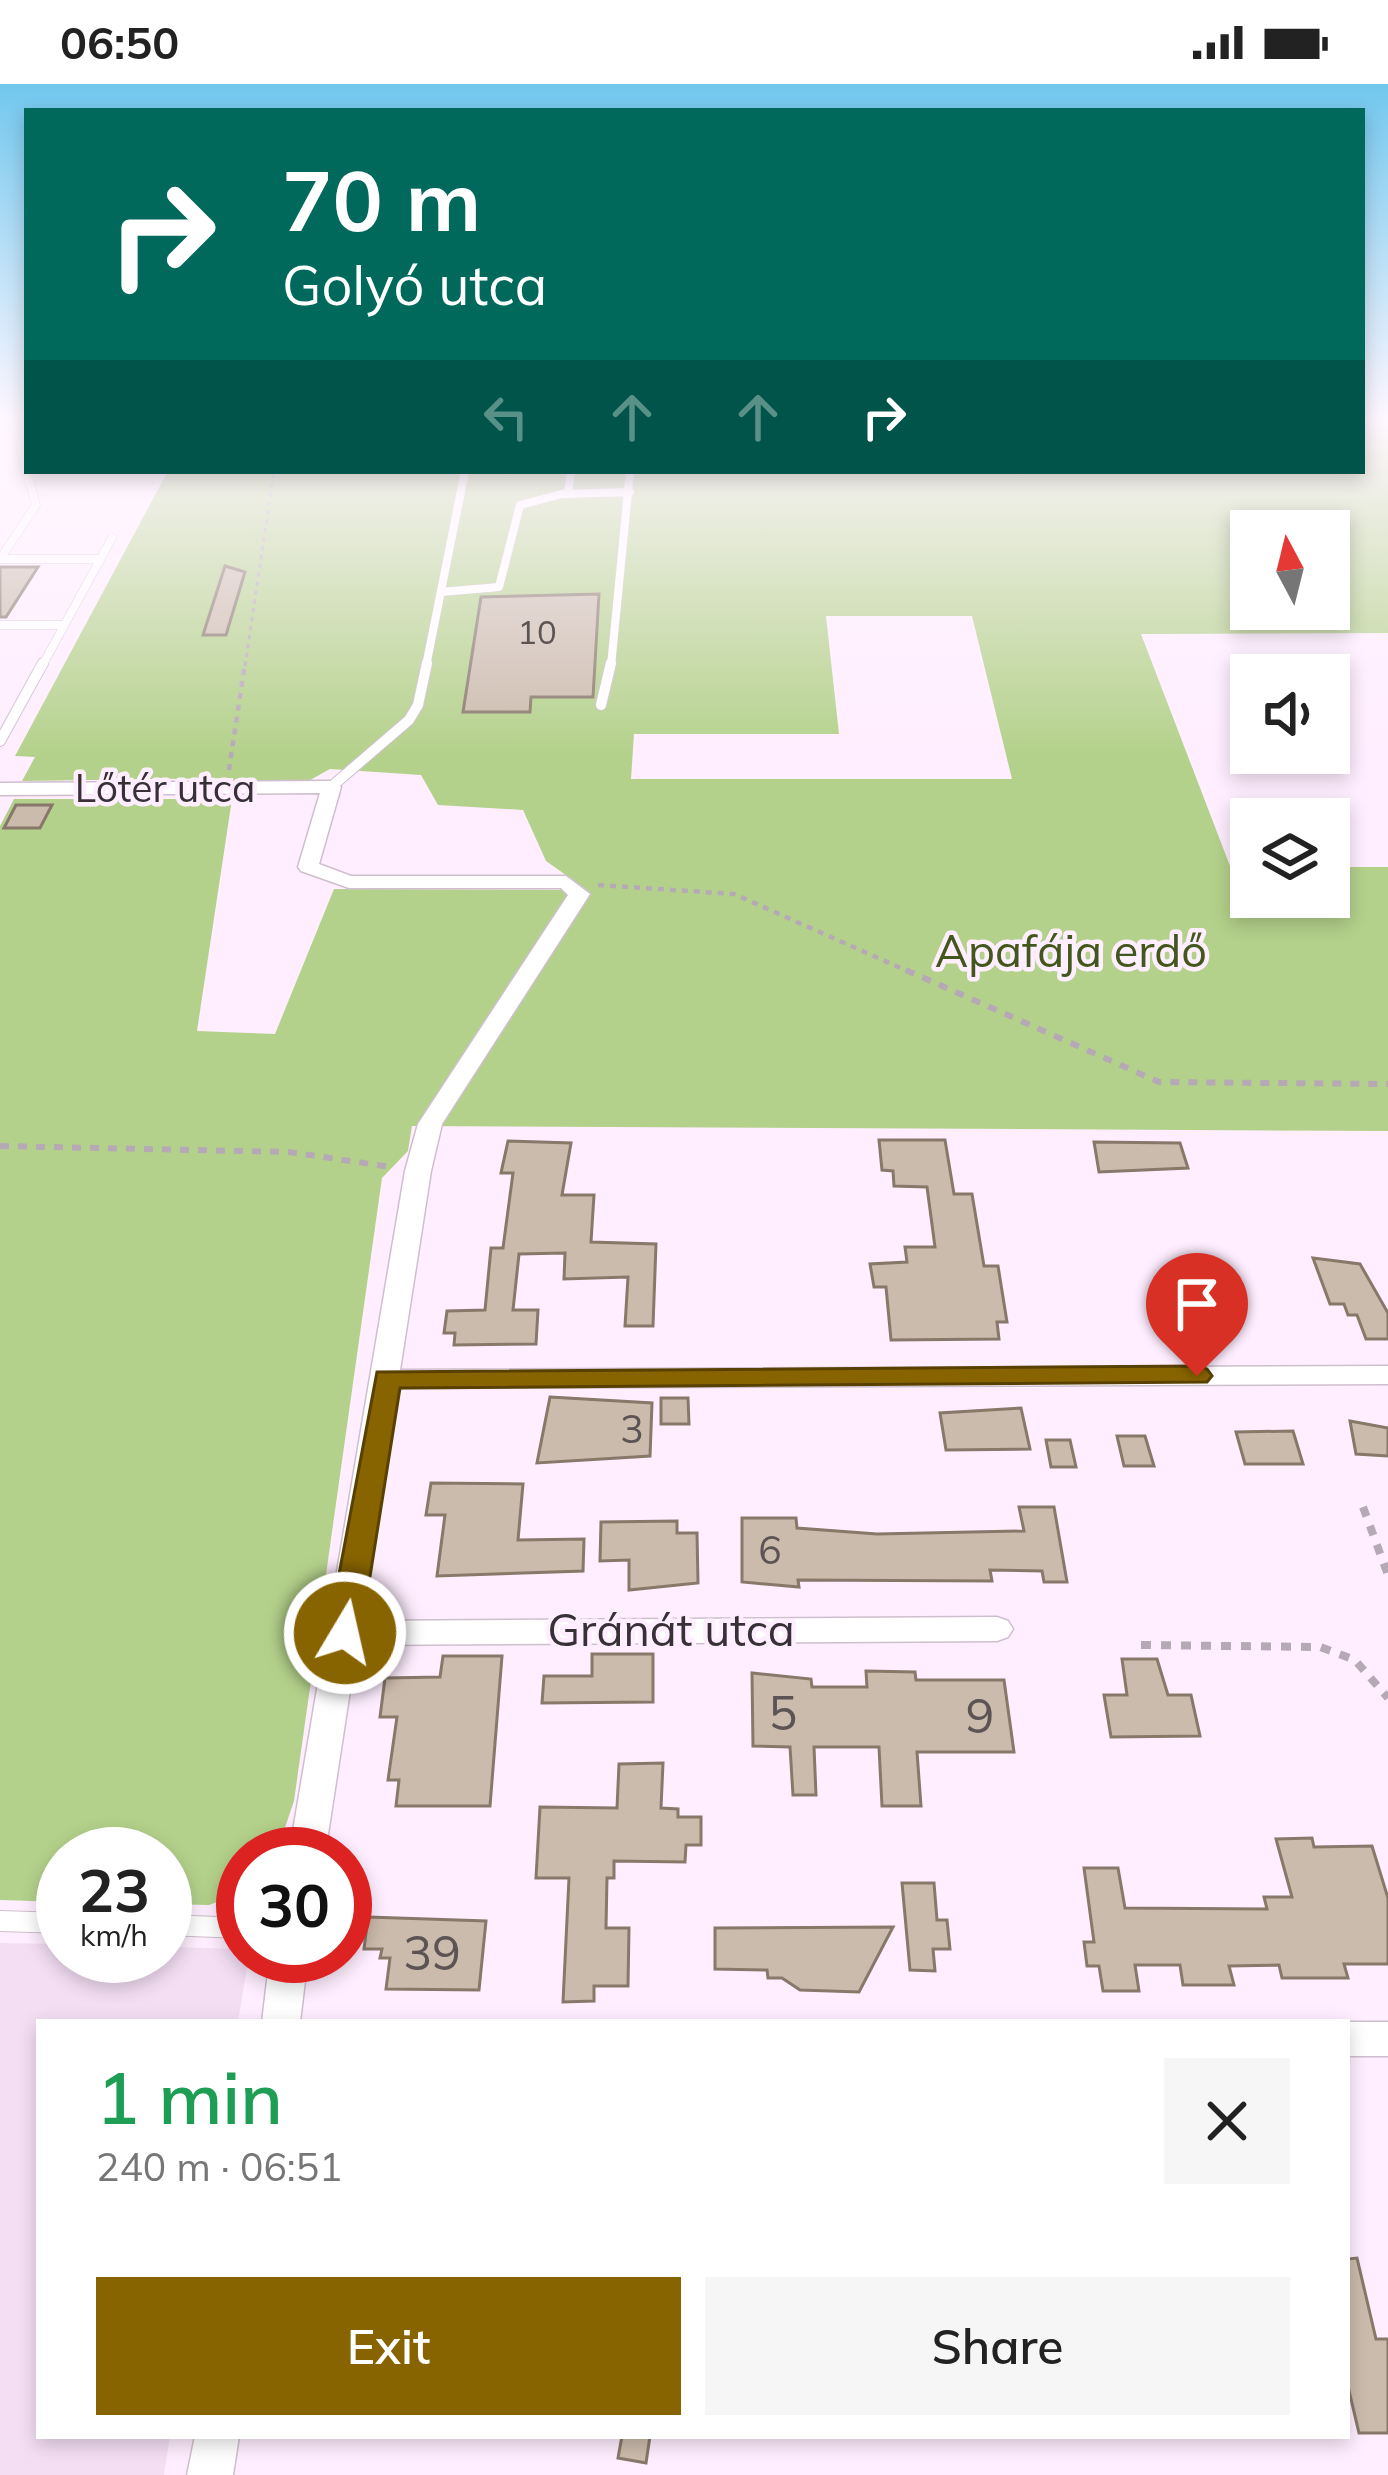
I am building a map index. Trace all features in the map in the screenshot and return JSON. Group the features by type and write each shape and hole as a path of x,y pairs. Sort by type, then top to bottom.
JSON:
{"street":[{"name":"Lőtér utca","path":"0,789 227,781 331,787"},
{"path":"312,1827 418,1171 430,1124 579,894 566,883 349,881 315,873 308,867 310,853 331,787"},
{"path":"387,1379 1388,1375"},
{"name":"Gránát utca","path":"345,1633 997,1630"},
{"path":"280,2019 285,1983"},
{"path":"1350,2039 1388,2039"},
{"path":"210,2475 216,2439"}],"lane":[{"path":"18,533 0,559 100,560"},
{"path":"331,787 409,720 418,705 452,533"},
{"path":"440,592 499,587 513,533"},
{"path":"601,705 610,676 625,533"},
{"path":"0,741 112,538"},
{"path":"0,625 64,625"},
{"path":"0,1921 36,1922"}],"path":[{"path":"227,781 265,533"},
{"path":"566,883 734,894 1159,1082 1388,1084"},
{"path":"0,1146 289,1152 418,1171"},
{"path":"1363,1507 1388,1575"},
{"path":"1141,1645 1320,1648 1355,1660 1388,1698"}],"shaded area":[{"path":"0,1943 36,1944 36,1983 192,1983 192,1948 216,1948 216,1983 244,1983 238,2019 36,2019 36,2439 170,2439 164,2475 0,2475"}],"green space":[{"name":"Apafája erdő","path":"135,533 1230,533 1230,630 1350,630 1350,533 1388,533 1388,633 1141,634 1230,866 1230,918 1350,918 1350,867 1388,867 1388,1131 412,1126 408,1151 382,1178 294,1801 285,1827 216,1827 216,1902 209,1905 192,1905 192,1827 36,1827 36,1901 0,1900 0,826 14,799 232,799 197,1031 275,1034 334,889 587,890 546,861 523,810 438,805 421,775 330,769 303,784 234,784 233,778 22,781 35,757 15,756","holes":["826,616 972,616 1012,779 631,779 634,734 839,734"]}],"building":[{"path":"225,566 245,572 226,635 203,635"},
{"path":"0,567 38,567 6,617 0,617"},
{"path":"599,594 593,697 531,697 530,712 463,712 481,597"},
{"path":"16,805 52,805 40,828 4,828"},
{"path":"879,1140 945,1140 954,1194 972,1194 984,1266 998,1266 1007,1322 997,1322 999,1339 891,1340 886,1287 874,1287 870,1264 907,1262 905,1247 935,1247 927,1187 894,1186 893,1171 882,1170"},
{"path":"508,1141 571,1143 562,1195 594,1195 591,1242 656,1244 653,1326 625,1326 628,1277 564,1279 565,1253 519,1254 513,1310 538,1310 536,1344 454,1345 455,1333 444,1333 447,1311 485,1310 491,1248 503,1248 513,1173 501,1173"},
{"path":"1094,1142 1180,1143 1188,1168 1099,1172"},
{"path":"1313,1258 1360,1264 1388,1313 1388,1339 1366,1339 1357,1315 1348,1315 1344,1304 1330,1304"},
{"path":"550,1397 652,1403 650,1456 537,1463"},
{"path":"661,1398 688,1398 689,1424 661,1424"},
{"path":"1021,1408 1030,1449 946,1450 940,1413"},
{"path":"1350,1421 1388,1428 1388,1456 1356,1454"},
{"path":"1293,1431 1303,1464 1245,1464 1236,1432"},
{"path":"1117,1436 1145,1436 1154,1466 1124,1466"},
{"path":"1046,1440 1070,1440 1076,1467 1051,1467"},
{"path":"431,1483 523,1484 518,1540 584,1539 583,1571 437,1576 445,1515 426,1515"},
{"path":"1019,1507 1054,1507 1067,1582 1044,1582 1042,1571 990,1570 992,1581 798,1580 799,1587 742,1582 742,1518 796,1518 797,1528 877,1534 1024,1531"},
{"path":"677,1521 677,1533 697,1533 698,1583 629,1590 629,1560 600,1561 601,1522"},
{"path":"592,1654 653,1654 653,1702 542,1703 544,1676 592,1676"},
{"path":"443,1656 502,1656 490,1806 396,1806 399,1780 388,1780 397,1717 380,1717 385,1678 440,1677"},
{"path":"1122,1659 1157,1659 1168,1695 1191,1695 1200,1736 1111,1737 1104,1695 1127,1695"},
{"path":"866,1671 915,1672 916,1680 1004,1680 1014,1752 917,1752 921,1806 882,1806 879,1747 814,1747 816,1795 793,1795 790,1747 753,1746 752,1673 811,1679 812,1687 867,1687"},
{"path":"663,1763 661,1808 678,1809 678,1817 701,1817 701,1845 686,1845 685,1862 614,1861 614,1878 607,1878 606,1928 629,1928 628,1986 594,1986 594,2001 563,2002 569,1878 536,1878 540,1807 617,1808 619,1764"},
{"path":"1312,1838 1314,1847 1372,1846 1388,1898 1388,1964 1344,1964 1348,1978 1282,1978 1279,1965 1229,1966 1234,1985 1183,1985 1180,1965 1135,1965 1139,1991 1103,1991 1099,1966 1087,1966 1084,1942 1094,1942 1084,1868 1118,1868 1125,1908 1267,1909 1264,1897 1292,1897 1276,1839"},
{"path":"902,1883 934,1883 937,1920 947,1920 950,1949 933,1949 935,1971 910,1970"},
{"path":"372,1917 486,1921 479,1990 386,1989 390,1958 380,1958 382,1949 372,1949"},
{"path":"893,1927 859,1992 800,1990 782,1978 768,1978 767,1970 715,1969 715,1928"},
{"path":"1357,2258 1376,2339 1388,2339 1388,2433 1359,2433 1350,2395 1350,2259"},
{"path":"621,2439 650,2439 646,2463 618,2458"}],"route":[{"path":"345,1633 387,1379 1197,1376"}]}
